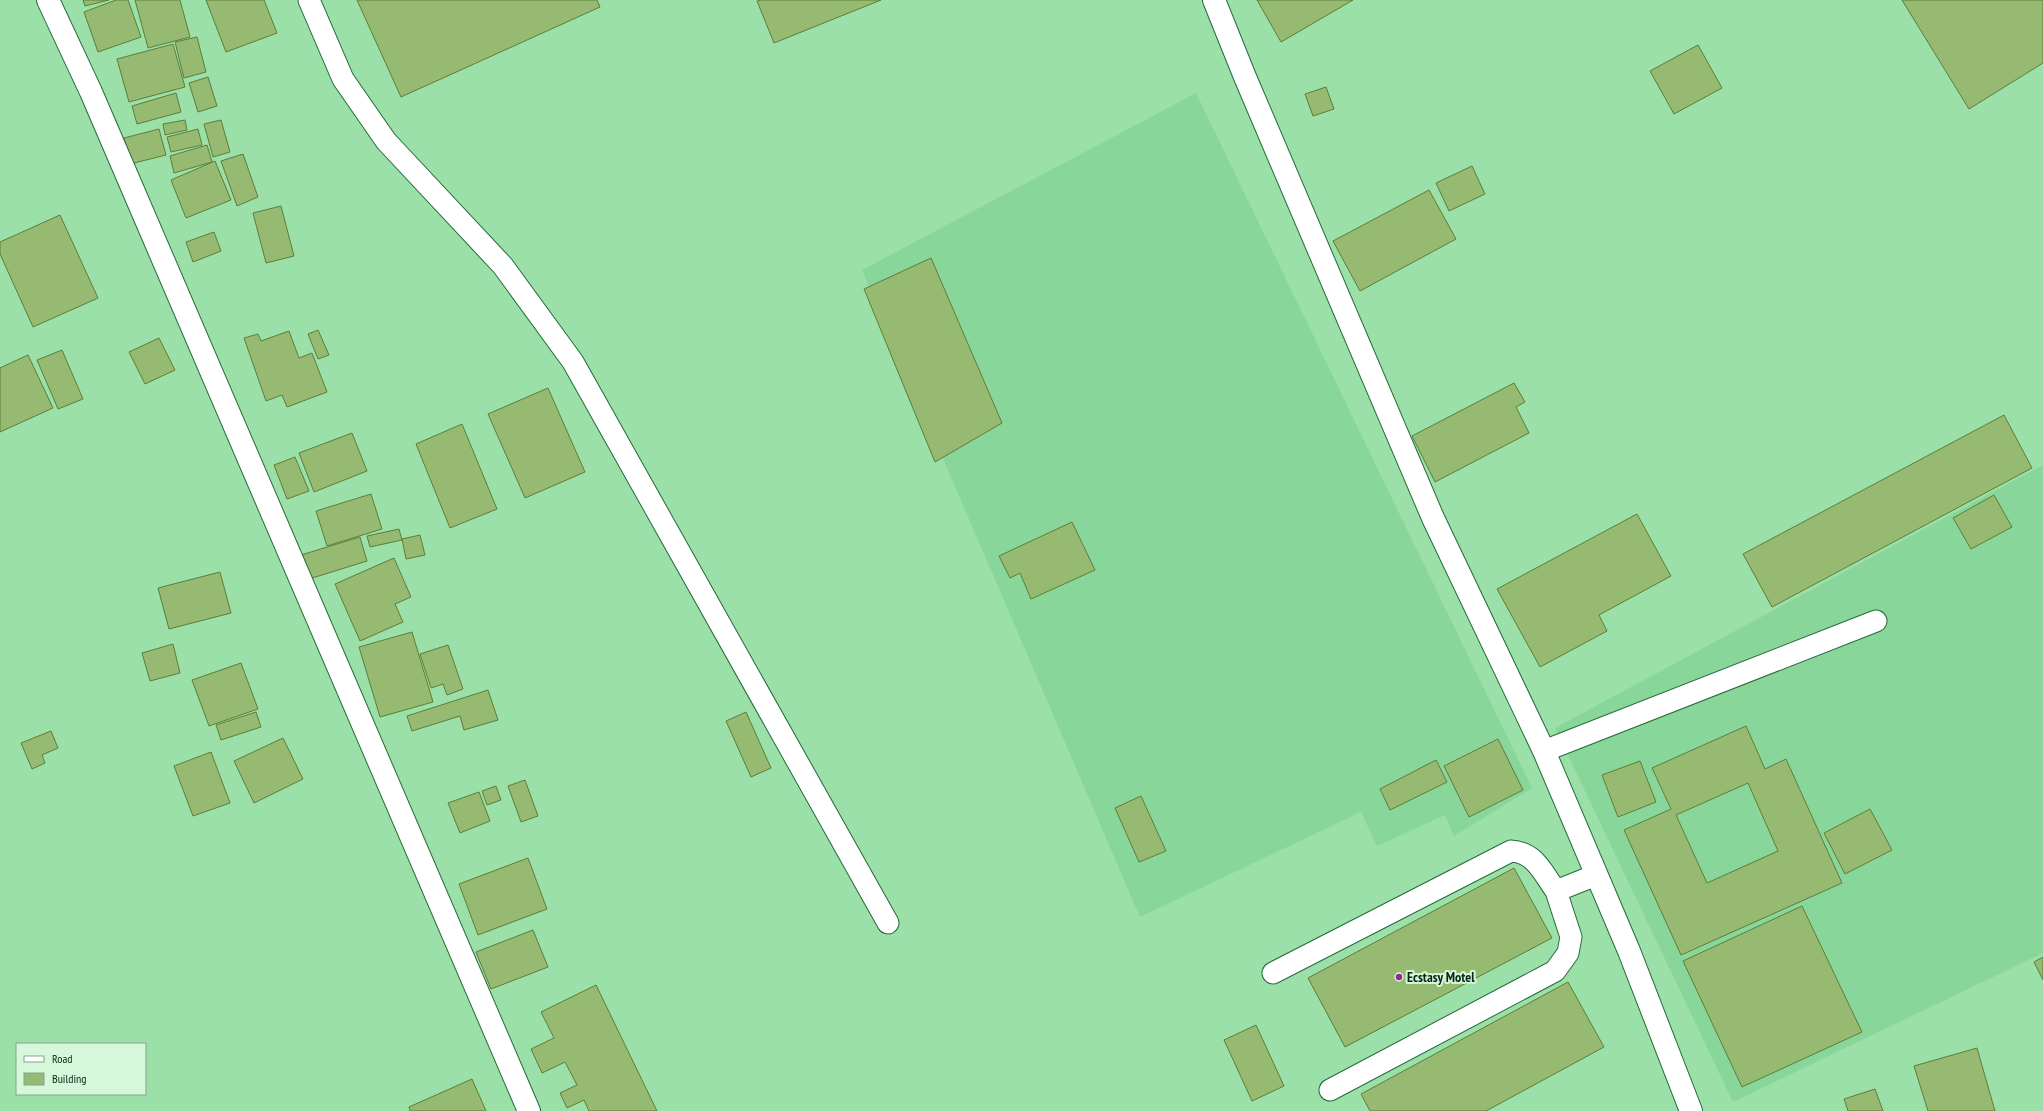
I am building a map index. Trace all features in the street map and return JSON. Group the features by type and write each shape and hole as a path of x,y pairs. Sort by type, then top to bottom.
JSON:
{"street":[{"path":"48,0 91,92 529,1111"},
{"path":"1214,0 1248,85 1433,518 1544,751 1654,1012 1691,1111"}],"lane":[{"path":"309,0 343,79 386,141 504,266 573,362 888,923"},
{"path":"1544,751 1876,621"},
{"path":"1273,973 1511,851 1523,852 1534,860 1556,891 1571,937 1568,952 1555,971 1330,1090"},
{"path":"1556,891 1596,875"}],"shaded area":[{"path":"1196,93 1532,788 1454,836 1445,815 1377,846 1361,812 1140,917 862,270"},
{"path":"2043,465 2043,953 1733,1102 1555,728"}],"building":[{"path":"83,0 109,0 85,6"},
{"path":"116,0 128,0 141,37 98,52 84,12"},
{"path":"135,0 180,0 190,37 148,48"},
{"path":"206,0 264,0 277,33 226,52"},
{"path":"357,0 597,0 600,7 401,97"},
{"path":"881,0 774,43 757,1"},
{"path":"1257,0 1353,0 1281,42"},
{"path":"1902,0 2043,0 2043,63 1969,109"},
{"path":"197,37 206,72 184,78 175,42"},
{"path":"173,44 185,87 129,102 117,59"},
{"path":"1698,45 1722,88 1674,114 1650,71"},
{"path":"208,77 217,106 198,112 189,83"},
{"path":"1326,87 1334,109 1313,116 1305,94"},
{"path":"176,93 181,112 137,124 132,106"},
{"path":"185,120 187,130 165,135 163,124"},
{"path":"221,120 230,152 213,157 204,124"},
{"path":"159,129 166,155 130,164 124,138"},
{"path":"198,129 202,145 171,152 167,137"},
{"path":"207,145 212,162 174,173 170,156"},
{"path":"243,154 258,197 237,206 221,161"},
{"path":"215,161 231,200 186,218 171,180"},
{"path":"1472,166 1485,194 1449,211 1436,183"},
{"path":"1429,190 1456,239 1360,291 1333,241"},
{"path":"281,206 294,256 266,263 253,213"},
{"path":"60,215 98,298 33,327 0,254 0,242"},
{"path":"214,232 221,251 193,262 186,242"},
{"path":"931,258 1002,423 935,462 864,289"},
{"path":"318,330 329,355 318,359 308,334"},
{"path":"289,331 299,358 312,353 327,392 287,407 282,395 266,401 244,338 258,334 261,341"},
{"path":"159,338 175,370 145,384 129,352"},
{"path":"62,350 83,399 58,409 37,360"},
{"path":"28,355 53,408 0,432 0,368"},
{"path":"1514,383 1525,402 1516,407 1529,433 1435,482 1412,436"},
{"path":"548,388 585,472 525,498 488,414"},
{"path":"2004,415 2032,468 1772,607 1743,554"},
{"path":"462,424 497,509 450,528 416,444"},
{"path":"352,433 367,471 314,492 299,453"},
{"path":"295,457 309,491 287,499 274,465"},
{"path":"371,494 382,529 327,546 316,511"},
{"path":"1994,495 2012,527 1971,549 1953,518"},
{"path":"1637,514 1671,576 1599,615 1607,631 1540,667 1497,589"},
{"path":"1072,522 1095,570 1031,599 1020,573 1010,578 999,556"},
{"path":"399,529 402,540 370,547 367,536"},
{"path":"420,535 425,555 406,559 402,539"},
{"path":"360,537 367,561 309,579 301,555"},
{"path":"394,558 411,597 395,604 403,622 360,641 335,584"},
{"path":"220,572 231,613 169,629 158,588"},
{"path":"412,632 433,702 380,717 359,647"},
{"path":"173,644 180,673 150,681 142,653"},
{"path":"448,645 463,689 447,695 443,684 431,688 420,654"},
{"path":"241,663 258,709 209,726 192,680"},
{"path":"488,690 498,720 464,730 460,716 412,731 407,716"},
{"path":"256,712 261,727 221,740 216,725"},
{"path":"746,712 771,768 751,777 726,721"},
{"path":"1746,726 1765,769 1786,759 1842,883 1681,955 1624,830 1671,809 1652,768","holes":["1748,783 1778,851 1707,883 1676,815"]},
{"path":"51,731 58,748 42,755 45,763 32,769 21,743"},
{"path":"283,738 303,779 254,803 234,761"},
{"path":"1498,739 1523,790 1469,817 1444,766"},
{"path":"211,752 230,803 193,816 174,766"},
{"path":"1436,760 1447,782 1390,810 1380,789"},
{"path":"1640,761 1656,802 1618,817 1602,775"},
{"path":"525,780 538,816 521,822 508,786"},
{"path":"496,786 501,800 487,805 482,791"},
{"path":"479,792 490,821 460,833 448,803"},
{"path":"1141,796 1166,851 1139,862 1115,808"},
{"path":"1870,809 1892,850 1845,874 1824,833"},
{"path":"528,858 547,909 478,935 459,884"},
{"path":"1514,868 1552,938 1345,1047 1308,978"},
{"path":"1802,906 1862,1032 1742,1087 1683,961"},
{"path":"533,930 548,967 491,989 476,952"},
{"path":"2043,957 2043,980 2034,962"},
{"path":"1568,982 1604,1047 1486,1111 1370,1111 1361,1094"},
{"path":"596,985 657,1111 589,1111 584,1100 567,1108 560,1093 577,1085 565,1062 542,1073 531,1049 554,1038 541,1012"},
{"path":"1256,1025 1284,1086 1252,1101 1224,1040"},
{"path":"1977,1048 1995,1111 1928,1111 1914,1066"},
{"path":"472,1079 486,1111 410,1111 409,1107"},
{"path":"1875,1089 1883,1111 1848,1111 1844,1099"}],"place":[{"name":"Ecstasy Motel","path":"1399,977"}]}
